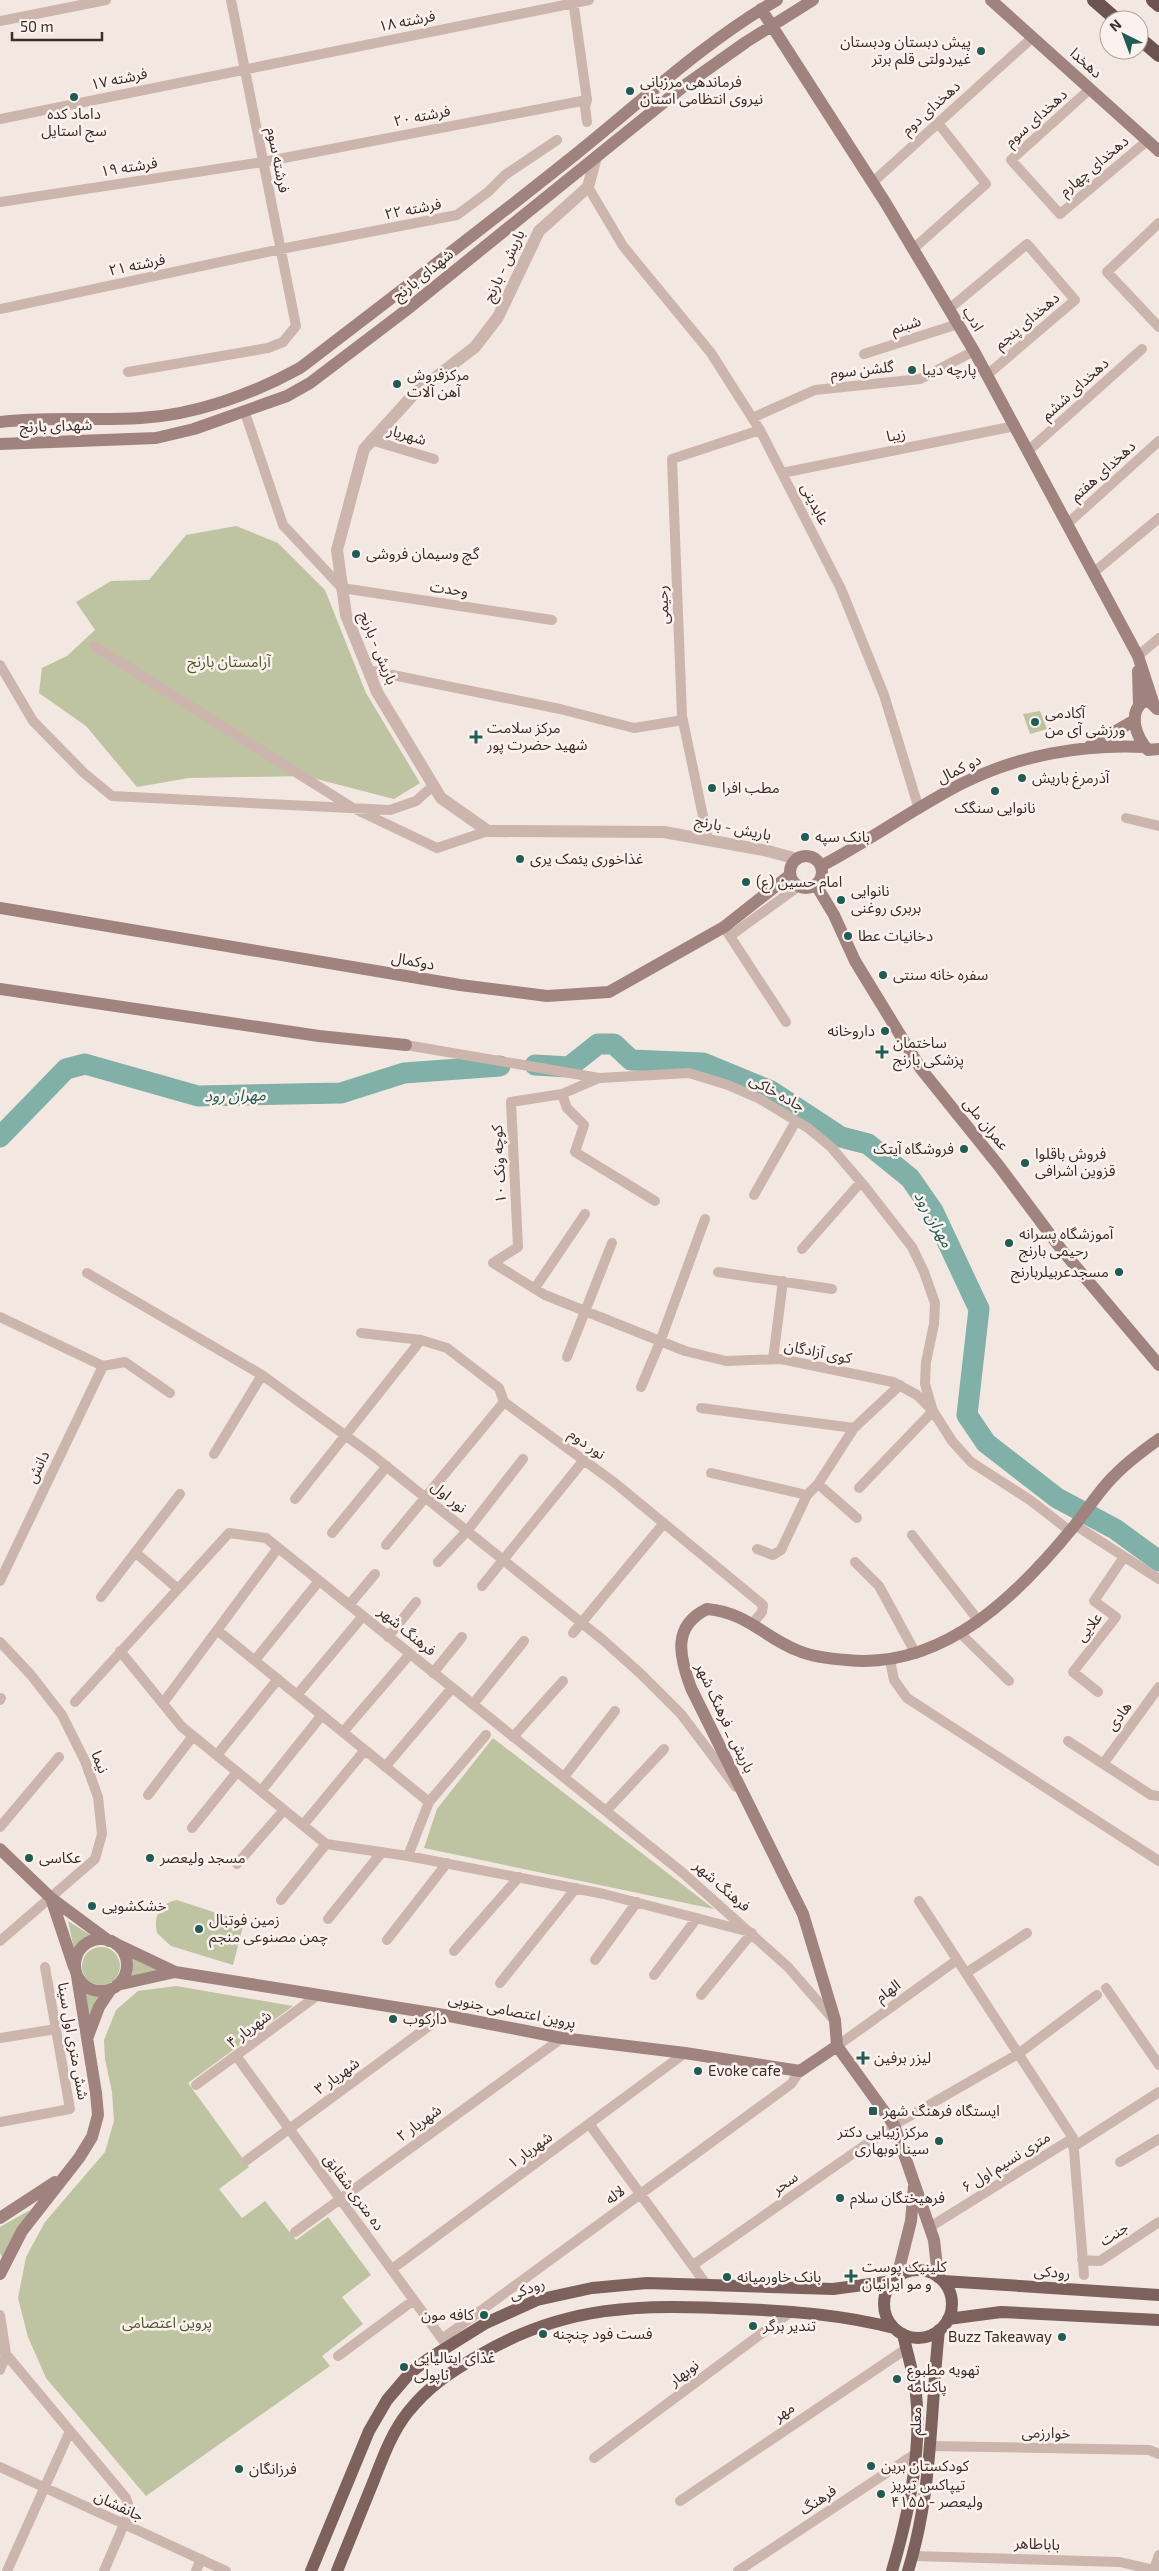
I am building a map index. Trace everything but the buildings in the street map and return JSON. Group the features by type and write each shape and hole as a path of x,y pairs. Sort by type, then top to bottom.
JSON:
{"highway":[{"path":"1094,0 1106,10"},
{"path":"1153,0 1159,5"},
{"path":"1149,46 1159,55"}],"main road":[{"path":"762,9 777,0"},
{"name":"شهدای بارنج","path":"0,444 156,438 194,429 245,413 287,396 310,383 405,310 684,86 746,42 813,0"},
{"name":"دهخدا","path":"991,0 1159,151"},
{"name":"ادب","path":"762,9 873,182 974,351 1138,656 1156,708"},
{"name":"شهدای بارنج","path":"0,422 162,416 239,396 280,380 300,368 505,211 625,112 733,28 762,9"},
{"path":"1138,656 1139,705 1135,720 1137,734 1145,747"},
{"path":"1139,705 1149,702 1156,708"},
{"path":"1090,746 1135,720"},
{"path":"1090,746 1145,747 1153,751 1159,748"},
{"name":"دو کمال","path":"819,862 837,848 853,846 962,783 1000,768 1050,754 1090,746"},
{"path":"803,856 819,862 822,873 816,885 808,888 799,886 790,875 790,869 797,859 803,856"},
{"name":"دوکمال","path":"0,908 460,985 547,996 610,992 727,932 790,875"},
{"name":"عمران ملی","path":"816,885 834,915 855,961 920,1069 999,1166 1062,1249 1159,1365"},
{"path":"0,989 319,1036 406,1045"},
{"name":"باریش _ فرهنگ شهر","path":"837,2046 835,2020 803,1914 691,1688 683,1666 681,1647 684,1630 694,1616 707,1609 743,1618 800,1652 848,1660 890,1660 925,1652 978,1620 1027,1581 1114,1475 1159,1439"},
{"name":"پروین اعتصامی جنوبی","path":"0,1849 51,1898 113,1943 175,1972 444,2015 562,2038 686,2053 800,2071"},
{"path":"0,2274 22,2230 92,2137 98,2115 88,2036 76,1973 51,1898"},
{"path":"88,2036 99,2007 114,1987 122,1980 126,1968 124,1955 113,1943 98,1940 86,1944 77,1955 76,1973 92,1990 114,1987"},
{"name":"پروین اعتصامی جنوبی","path":"114,1987 175,1972"},
{"path":"337,2571 390,2442 406,2414 442,2377 497,2344 544,2323 595,2311 696,2307 816,2313 898,2331 910,2337 925,2337 939,2330 948,2319 951,2311 951,2295 941,2279 934,2240 894,2125 837,2046 800,2071"},
{"path":"0,2218 63,2176"},
{"path":"898,2331 889,2322 884,2305 888,2288 895,2279 911,2221 914,2178"},
{"path":"895,2279 918,2270 941,2279"},
{"name":"رودکى","path":"311,2571 368,2431 387,2400 410,2374 445,2342 536,2300 592,2288 627,2285 706,2284 833,2289 895,2279"},
{"name":"رودکی","path":"941,2279 1159,2295"},
{"path":"626,2309 627,2285"},
{"path":"948,2319 1000,2312 1159,2320"},
{"name":"معلم","path":"908,2571 927,2493 931,2446 932,2393 939,2330"},
{"name":"معلم","path":"892,2571 911,2491 915,2454 916,2394 906,2348 898,2331"},
{"path":"428,2359 442,2377"}],"street":[{"path":"0,21 106,0"},
{"name":"فرشته سوم","path":"128,372 268,348 283,342 296,326 231,0"},
{"name":"۱۸ فرشته","path":"245,68 589,0"},
{"path":"573,2 587,100 585,107 587,122"},
{"name":"دهخدای دوم","path":"873,182 1033,37"},
{"name":"۱۷ فرشته","path":"0,119 245,68"},
{"name":"دهخدای سوم","path":"1060,214 1011,160 1090,88"},
{"name":"۲۰ فرشته","path":"263,162 587,100"},
{"path":"914,249 986,184 938,123"},
{"name":"۲۲ فرشته","path":"281,250 457,215 488,192 505,175 556,140"},
{"name":"دهخدای چهارم","path":"1060,214 1147,141"},
{"path":"588,187 596,157"},
{"name":"۱۹ فرشته","path":"0,202 263,162"},
{"name":"عابدینی","path":"588,187 623,246 712,353 760,430 841,589 884,694 919,809"},
{"name":"باریش - بارنج","path":"588,187 539,231 498,318 476,347 414,394 364,449 337,550 346,614 377,692 440,798 488,831 664,832 797,859"},
{"path":"1159,223 1107,272 1159,327"},
{"name":"دهخدای پنجم","path":"949,309 1027,244 1076,300 987,375"},
{"name":"۲۱ فرشته","path":"0,309 281,250"},
{"name":"شبنم","path":"864,354 958,324"},
{"name":"دهخدای ششم","path":"1028,451 1142,349"},
{"name":"گلشن سوم","path":"752,418 816,390 920,379 974,351"},
{"path":"245,413 283,525 342,588"},
{"name":"زیبا","path":"782,473 1015,426"},
{"name":"رحیمی","path":"708,840 683,720 672,459 760,430"},
{"name":"شهریار","path":"371,440 434,459"},
{"name":"دهخدای هفتم","path":"1066,524 1159,442"},
{"path":"1094,573 1159,518"},
{"name":"وحدت","path":"342,588 552,620"},
{"path":"1138,656 1159,638"},
{"path":"94,646 353,808 437,848 488,831"},
{"path":"0,665 34,721 84,773 112,796 390,810 416,802 433,786"},
{"path":"368,670 560,709 634,728 683,720"},
{"path":"1126,818 1159,826"},
{"path":"786,1022 727,932 799,886"},
{"name":"جاده خاکی","path":"406,1045 599,1078 690,1073 736,1088 796,1121 831,1147 912,1247 935,1304 934,1324 926,1362 925,1384 933,1411"},
{"path":"599,1078 562,1094 567,1108 584,1125 575,1152 655,1201"},
{"name":"کوچه ونک ۱۰","path":"493,1263 518,1247 511,1102 562,1094"},
{"path":"754,1195 796,1121"},
{"path":"802,1250 861,1182"},
{"path":"534,1288 585,1214"},
{"path":"641,1387 660,1342 705,1219"},
{"path":"567,1357 612,1243"},
{"name":"کوی آزادگان","path":"493,1263 534,1288 585,1311 685,1351 726,1361 773,1359 893,1382 917,1395 933,1411 952,1441 971,1462 1072,1528 1159,1579"},
{"path":"718,1272 832,1289"},
{"name":"نور اول","path":"86,1273 262,1375 386,1466 582,1622 642,1675 681,1714 745,1800"},
{"path":"773,1359 783,1282"},
{"path":"0,1317 103,1366 125,1362 170,1394"},
{"name":"نور دوم","path":"361,1333 421,1340 447,1348 499,1388 504,1402 584,1460 763,1605 762,1612 752,1624"},
{"path":"295,1500 421,1340"},
{"name":"دانش","path":"0,1581 103,1366"},
{"path":"214,1454 262,1375"},
{"path":"758,1550 773,1555 781,1550 807,1495 818,1484 854,1428 900,1386"},
{"path":"386,1545 504,1402"},
{"path":"701,1408 854,1428"},
{"path":"859,1488 933,1411"},
{"path":"438,1562 467,1531 523,1459"},
{"path":"482,1586 584,1460"},
{"path":"332,1533 386,1466"},
{"path":"711,1473 807,1495"},
{"path":"818,1484 857,1518"},
{"path":"101,1597 180,1494"},
{"path":"573,1633 664,1523"},
{"name":"فرهنگ شهر","path":"75,1702 229,1533 266,1538 683,1873 752,1933"},
{"path":"912,1535 978,1620"},
{"path":"163,1704 278,1548"},
{"path":"135,1552 178,1588"},
{"name":"علایی","path":"1098,1692 1073,1672 1116,1617 1094,1601 1124,1557"},
{"path":"855,1562 878,1586 916,1654"},
{"path":"349,1605 375,1574"},
{"path":"255,1660 319,1581"},
{"path":"388,1637 416,1602"},
{"path":"298,1695 363,1616"},
{"path":"217,1630 429,1802"},
{"path":"959,1632 1009,1681"},
{"path":"434,1673 462,1637"},
{"path":"473,1704 524,1641"},
{"name":"نیما","path":"0,1642 31,1674 62,1715 85,1761 98,1797 102,1834 95,1860 0,1940"},
{"path":"120,1651 182,1727 326,1844 281,1900"},
{"path":"343,1732 410,1654"},
{"path":"890,1660 894,1680 907,1698 1159,1861"},
{"path":"217,1755 278,1679"},
{"path":"513,1737 563,1681"},
{"name":"هادی","path":"1103,1764 1159,1687"},
{"path":"385,1767 452,1688"},
{"path":"564,1778 615,1711"},
{"path":"261,1791 322,1715"},
{"path":"408,1856 429,1802 486,1735"},
{"path":"148,1795 193,1736"},
{"path":"1068,1740 1151,1795 1159,1796"},
{"path":"303,1825 365,1750"},
{"path":"606,1811 664,1750"},
{"path":"0,1827 58,1756"},
{"path":"192,1828 237,1772"},
{"path":"237,1864 284,1810"},
{"name":"فرهنگ شهر","path":"326,1844 408,1856 576,1888 637,1902 752,1933"},
{"path":"328,1919 382,1852"},
{"path":"387,1940 447,1863"},
{"path":"454,1951 519,1878"},
{"path":"500,1983 576,1888"},
{"path":"919,1901 1073,2143 1084,2276"},
{"path":"595,1960 637,1902"},
{"path":"654,1975 698,1918"},
{"path":"701,1995 752,1933 788,1967 835,2020"},
{"path":"966,1973 1026,1933"},
{"name":"الهام","path":"837,2046 957,1960"},
{"name":"شش متری اول سینا","path":"0,2122 70,2109 45,1967"},
{"path":"1106,1988 1159,2065"},
{"name":"شهریار ۴","path":"196,2085 318,1995"},
{"name":"سحر","path":"693,2265 894,2125 1018,2054 1096,1995"},
{"name":"شهریار ۳","path":"247,2160 444,2015"},
{"path":"0,2038 56,2029"},
{"name":"شهریار ۲","path":"295,2232 562,2038"},
{"name":"شهریار ۱","path":"392,2269 686,2053"},
{"name":"ده متری شقایق","path":"237,2056 445,2342"},
{"name":"لاله","path":"445,2342 791,2084 800,2071"},
{"name":"۶ متری نسیم اول","path":"930,2227 1159,2092"},
{"path":"590,2124 706,2284"},
{"path":"1120,2162 1159,2139"},
{"name":"جنت","path":"1082,2260 1100,2261 1159,2222"},
{"path":"338,2356 414,2300"},
{"name":"نوبهار","path":"594,2458 792,2311"},
{"path":"0,2315 3,2351 0,2370"},
{"name":"مهر","path":"680,2501 906,2348"},
{"path":"3,2351 126,2498 130,2510 104,2571"},
{"path":"7,2571 70,2431"},
{"name":"خوارزمی","path":"931,2446 1149,2450 1159,2452"},
{"name":"فرهنگ","path":"738,2571 915,2454"},
{"name":"جانفشان","path":"0,2467 226,2571"},
{"path":"1156,2570 1159,2555"},
{"name":"باباطاهر","path":"913,2556 1156,2570"},
{"path":"196,2571 201,2560"}],"green space":[{"name":"آرامستان بارنج","path":"236,526 278,543 325,590 366,693 420,783 394,799 305,776 189,778 137,787 86,726 39,693 42,668 67,656 95,630 76,602 111,581 149,580 186,535"},
{"name":"آکادمی ورزشی آی من","path":"1040,711 1047,729 1030,734 1023,714"},
{"path":"493,1738 714,1909 424,1848 437,1809"},
{"name":"زمین فوتبال چمن مصنوعی منجم","path":"177,1900 244,1922 233,1965 171,1946 157,1933 156,1921 159,1911 166,1904"},
{"path":"68,1921 92,1936 80,1942 74,1949"},
{"path":"101,1947 108,1948 114,1953 119,1959 119,1973 114,1979 108,1984 101,1985 94,1984 88,1979 83,1973 82,1966 83,1959 88,1953 94,1948"},
{"path":"130,1957 166,1971 128,1977 131,1964"},
{"name":"پروین اعتصامى","path":"176,1986 293,2006 188,2083 249,2167 219,2189 242,2218 265,2201 296,2240 328,2217 371,2275 342,2297 363,2324 322,2356 330,2366 146,2496 46,2378 28,2337 18,2298 26,2257 45,2222 105,2152 114,2121 112,2092 105,2059 104,2040 116,2010 138,1991"},
{"path":"85,1992 92,1996 101,1996 89,2025"},
{"path":"30,2210 2,2257 0,2253 0,2227"}],"waterway":[{"name":"مهران رود","path":"535,1065 569,1067 598,1044 614,1044 631,1060 703,1063 771,1091 841,1137 868,1144 910,1178 933,1211 979,1309 967,1415 986,1443 1057,1498 1115,1529 1159,1561"},
{"name":"مهران رود","path":"0,1137 66,1069 85,1064 198,1096 341,1093 404,1073 500,1066"}],"place":[{"name":"پیش دبستان ودبستان غیردولتی قلم برتر","path":"981,51"},
{"name":"فرماندهی مرزبانی نیروی انتظامی استان","path":"630,91"},
{"name":"داماد کده سج استایل","path":"74,97"},
{"name":"پارچه دیبا","path":"912,370"},
{"name":"مرکزفروش آهن آلات","path":"397,384"},
{"name":"گچ وسیمان فروشی","path":"356,554"},
{"name":"آکادمی ورزشی آی من","path":"1035,722"},
{"name":"مرکز سلامت شهید حضرت پور","path":"476,737"},
{"name":"آذرمرغ باریش","path":"1022,778"},
{"name":"مطب افرا","path":"712,788"},
{"name":"نانوایی سنگک","path":"995,791"},
{"name":"بانک سپه","path":"805,837"},
{"name":"غذاخوری یئمک یری","path":"520,859"},
{"name":"امام حسین (ع)","path":"746,882"},
{"name":"نانوایی بربری روغنی","path":"841,900"},
{"name":"دخانیات عطا","path":"848,936"},
{"name":"سفره خانه سنتی","path":"883,975"},
{"name":"داروخانه","path":"885,1031"},
{"name":"ساختمان پزشکی بارنج","path":"882,1052"},
{"name":"فروشگاه آیتک","path":"964,1149"},
{"name":"فروش باقلوا قزوین اشرافی","path":"1025,1163"},
{"name":"آموزشگاه پسرانه رحیمی بارنج","path":"1009,1243"},
{"name":"مسجدعربیلربارنج","path":"1119,1272"},
{"name":"عکاسی","path":"29,1858"},
{"name":"مسجد ولیعصر","path":"150,1858"},
{"name":"خشکشویی","path":"92,1906"},
{"name":"زمین فوتبال چمن مصنوعی منجم","path":"199,1929"},
{"name":"دارکوب","path":"393,2019"},
{"name":"لیزر برفین","path":"863,2058"},
{"name":"Evoke cafe","path":"698,2071"},
{"name":"ایستگاه فرهنگ شهر","path":"873,2111"},
{"name":"مرکز زیبایی دکتر سینا نوبهاری","path":"939,2141"},
{"name":"فرهیختگان سلام","path":"840,2198"},
{"name":"کلینیک پوست و مو ایرانیان","path":"851,2276"},
{"name":"بانک خاورمیانه","path":"727,2277"},
{"name":"کافه مون","path":"484,2315"},
{"name":"تندیر برگر","path":"753,2326"},
{"name":"فست فود چنچنه","path":"543,2334"},
{"name":"Buzz Takeaway","path":"1062,2337"},
{"name":"غذای ایتالیایی ناپولی","path":"404,2367"},
{"name":"تهویه مطبوع پاکنامه","path":"897,2379"},
{"name":"کودکستان برین","path":"871,2466"},
{"name":"فرزانگان","path":"239,2469"},
{"name":"تیپاکس تبریز ولیعصر - ۴۱۵۵","path":"881,2494"}]}
